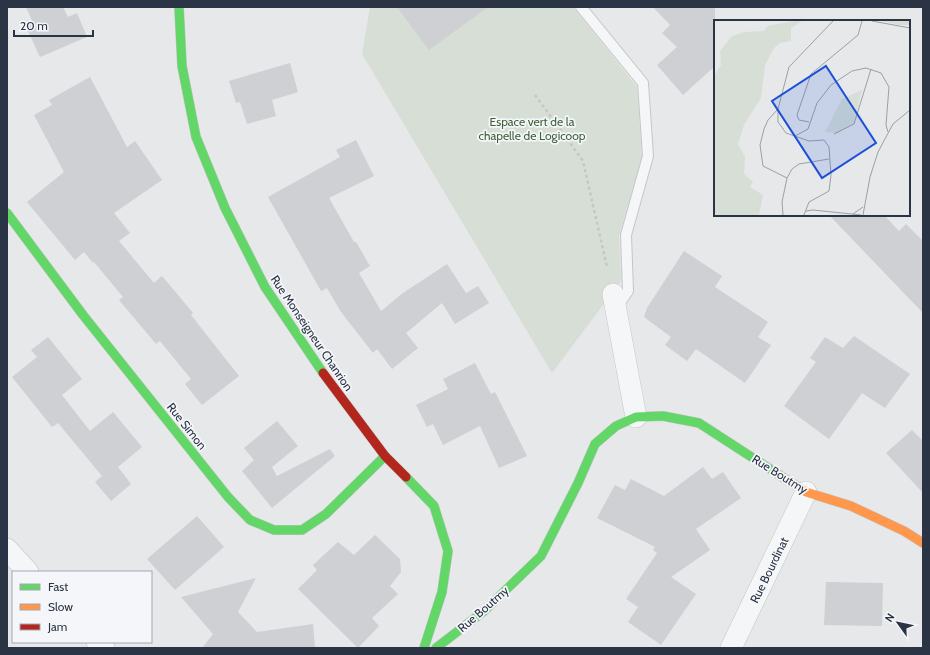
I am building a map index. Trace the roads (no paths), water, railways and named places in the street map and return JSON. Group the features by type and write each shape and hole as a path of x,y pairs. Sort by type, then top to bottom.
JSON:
{"street":[{"name":"Rue Monseigneur Chanrion","path":"179,7 182,66 196,137 225,208 265,287 322,372 385,456 434,506 448,551 442,592 424,648"},
{"name":"Rue Simon","path":"7,213 83,315 228,497 250,520 274,530 302,530 326,514 385,456"},
{"path":"614,302 636,417"},
{"name":"Rue Boutmy","path":"436,648 484,611 541,556 578,483 595,444 616,426 636,417 663,416 699,423 806,492 851,506 904,531 923,543"},
{"name":"Rue Bourdinat","path":"731,648 806,492"},
{"path":"7,549 27,571"}],"lane":[{"path":"581,7 643,83 648,156 626,235 628,291 614,302"}],"park label":[{"name":"Espace vert de la chapelle de Logicoop","path":"532,128"}]}
